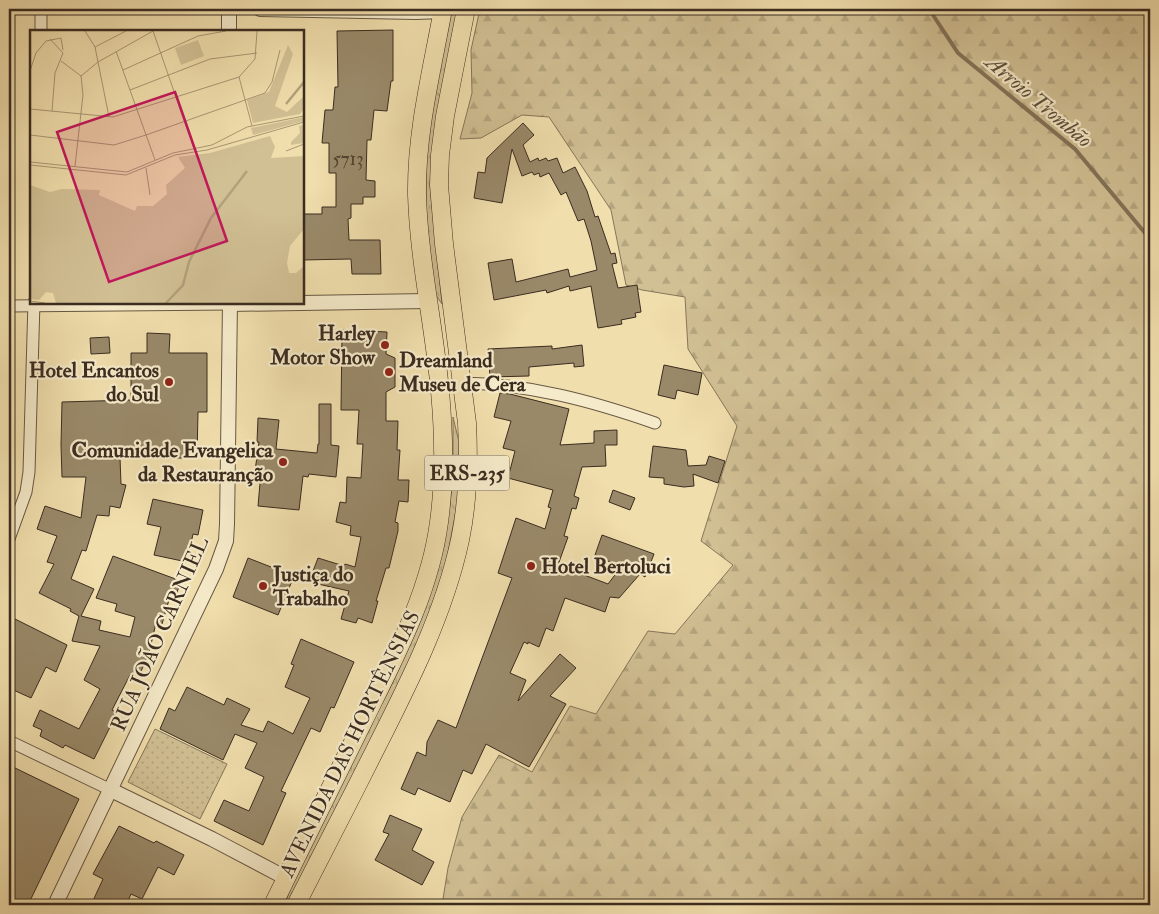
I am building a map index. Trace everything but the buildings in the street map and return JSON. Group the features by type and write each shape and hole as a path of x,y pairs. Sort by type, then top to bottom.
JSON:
{"main road":[{"name":"AVENIDA DAS HORTÊNSIAS","path":"296,905 400,701 439,612 451,576 460,539 466,495 467,423 444,244 439,185 440,154 445,116 466,9"},
{"name":"AVENIDA DAS HORTÊNSIAS","path":"273,905 411,621 432,556 440,514 443,443 440,389 427,301 417,195 418,160 427,96 443,10"},
{"path":"427,301 436,303 440,307 444,318 456,391 467,423"}],"street":[{"path":"41,9 41,30"},
{"path":"230,9 230,30"},
{"path":"260,9 416,12 443,10"},
{"path":"304,302 427,301"},
{"path":"9,306 34,304 29,472 26,492 13,519 9,539"},
{"name":"RUA JOÃO CARNIEL","path":"55,905 216,569 226,541 229,472 230,304"},
{"path":"462,383 552,393 605,406 655,423"},
{"path":"9,741 212,839 286,878"}],"green space":[{"path":"452,9 459,9 430,185 442,304 435,294 426,216 426,158 434,96"},
{"path":"480,9 1150,9 1150,905 442,905 448,868 462,817 499,755 532,772 570,706 596,714 648,631 675,634 733,565 701,541 737,426 688,349 685,297 642,290 626,285 611,210 549,117 522,115 481,138 460,139 472,93 471,50"},
{"path":"453,417 459,442 457,505 446,563 427,620 399,685 289,905 285,905 294,876 393,682 420,620 442,550 450,505 453,471"},
{"path":"155,729 227,764 200,819 128,782"}],"waterway":[{"name":"Arroio Trombão","path":"929,9 958,53 1075,149 1150,239"}],"place":[{"name":"Harley Motor Show","path":"385,345"},
{"name":"Dreamland Museu de Cera","path":"389,372"},
{"name":"Hotel Encantos do Sul","path":"169,382"},
{"name":"Comunidade Evangelica da Restauranção","path":"283,462"},
{"name":"Hotel Bertoluci","path":"531,566"},
{"name":"Justiça do Trabalho","path":"263,586"}]}
